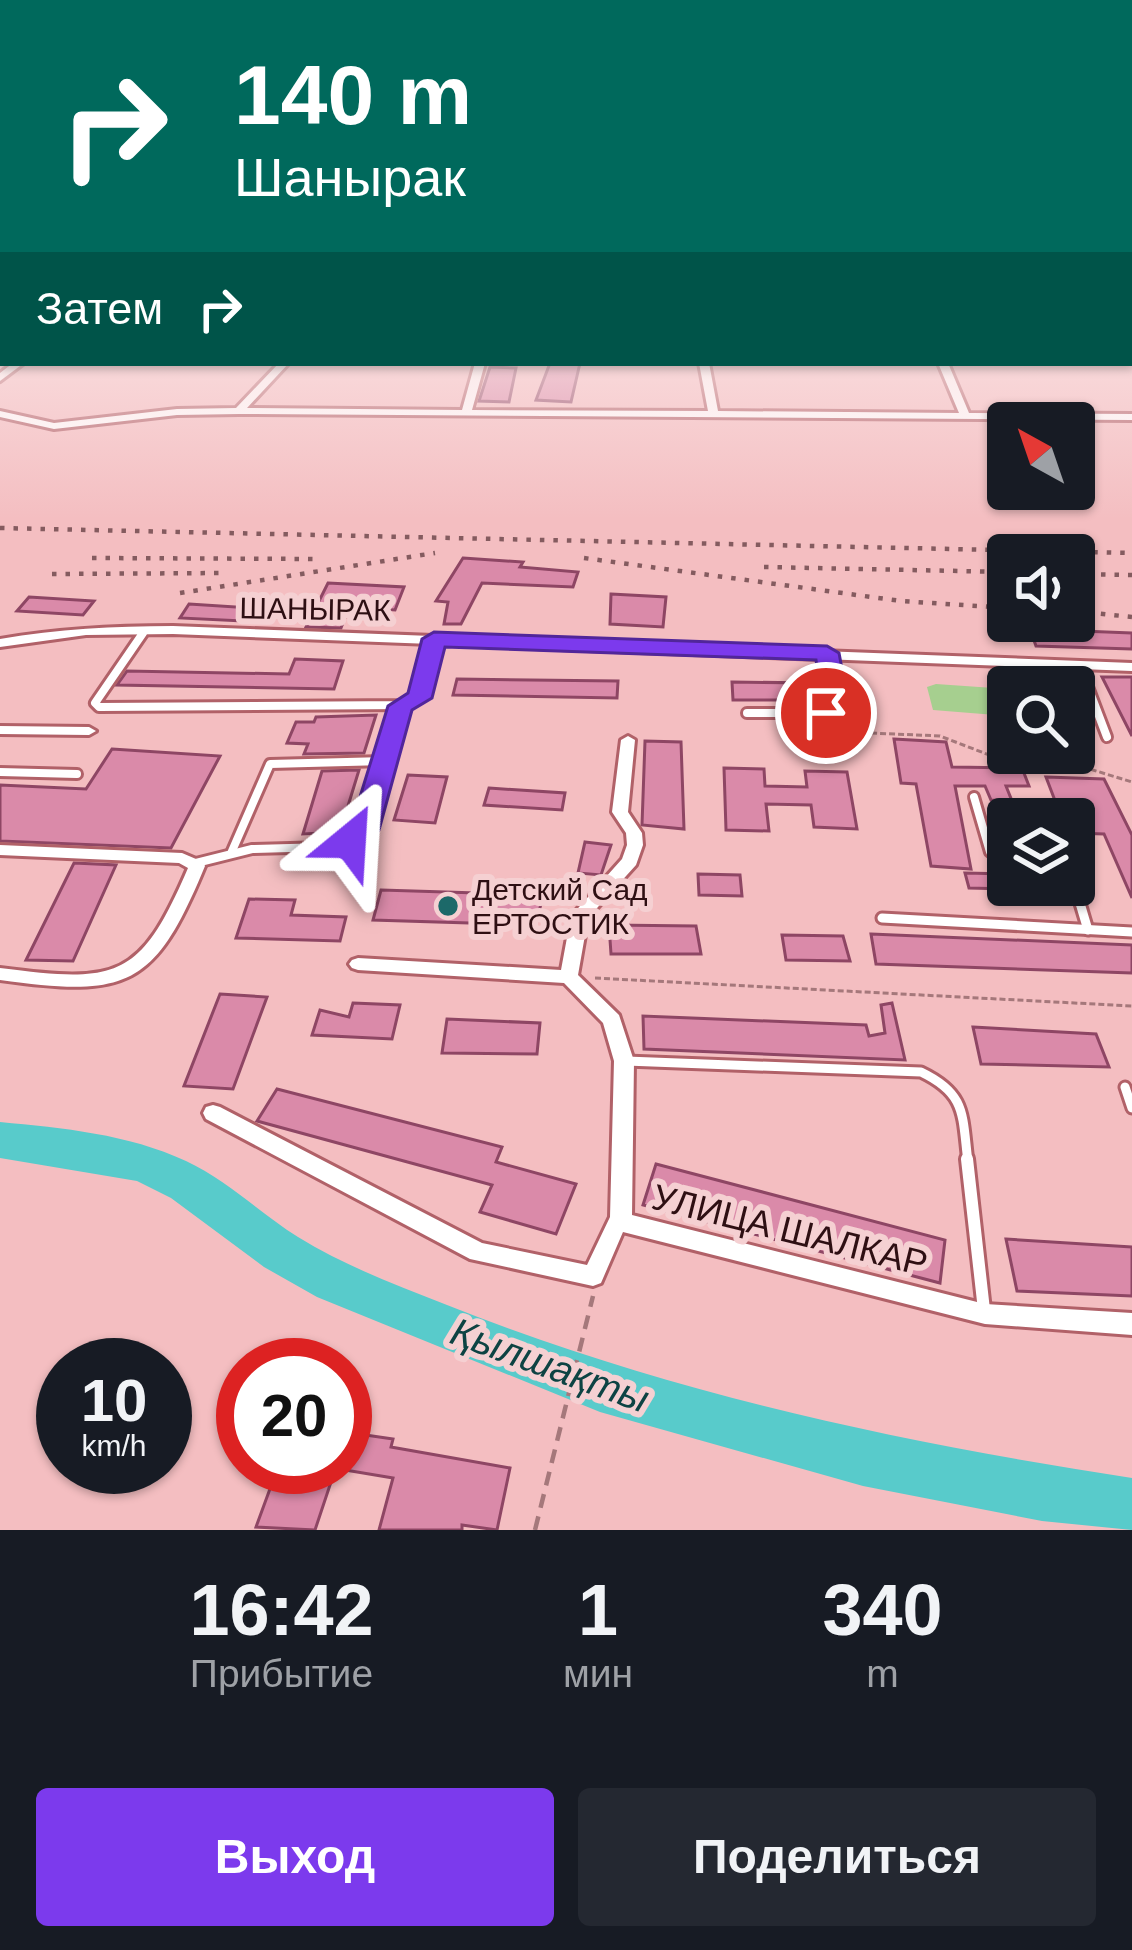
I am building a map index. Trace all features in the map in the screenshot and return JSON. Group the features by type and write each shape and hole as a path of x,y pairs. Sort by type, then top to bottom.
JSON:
{"street":[{"path":"239,411 272,375"},
{"path":"467,410 477,375"},
{"path":"706,375 713,412"},
{"path":"948,375 965,415"},
{"path":"0,414 54,426 177,412 239,411 1132,417"},
{"name":"ШАНЫРАК","path":"0,643 62,634 144,631 1080,666"},
{"name":"ШАНЫРАК","path":"1095,666 1132,667"},
{"path":"0,730 89,731"},
{"path":"569,977 580,916 630,861 635,845 634,833 620,812 628,740"},
{"path":"0,850 126,854 196,863 160,948 131,970 78,983 0,974"},
{"path":"358,964 569,977 612,1020 624,1061 621,1222"},
{"name":"УЛИЦА ШАЛКАР","path":"213,1113 478,1252 593,1276 616,1223 621,1222 985,1314 1132,1324"}],"lane":[{"path":"144,631 95,704 99,707 401,706 420,698 434,639"},
{"path":"747,713 826,713 835,701 827,653"},
{"path":"1095,704 1108,737"},
{"path":"196,863 281,845 332,846 358,836 401,706"},
{"path":"231,852 270,764 385,761"},
{"path":"0,772 77,774"},
{"path":"974,797 987,842"},
{"path":"1081,906 1088,930"},
{"path":"883,918 1132,932"},
{"path":"624,1061 921,1072 944,1083 961,1103 985,1314"},
{"path":"1125,1088 1132,1108"}],"path":[{"path":"826,713 845,732 940,736 997,758 1067,762 1132,782"},
{"path":"569,977 1132,1006"},
{"path":"535,1530 593,1297"}],"green space":[{"path":"927,687 987,688 987,714 933,710"}],"building":[{"path":"487,375 514,375 509,402 479,401"},
{"path":"545,375 577,375 571,402 536,400"},
{"path":"463,558 578,572 573,587 482,583 461,624 444,624 448,602 436,601"},
{"path":"328,583 404,587 395,610 349,607 341,628 306,627"},
{"path":"611,594 666,597 663,627 610,624"},
{"path":"29,597 94,601 83,615 17,611"},
{"path":"189,604 252,608 243,621 180,618"},
{"path":"1095,632 1132,633 1132,649 1036,646 1035,642 1095,642"},
{"path":"295,659 343,661 334,689 117,685 127,671 289,674"},
{"path":"1102,677 1132,677 1132,736"},
{"path":"457,679 618,681 617,698 453,695"},
{"path":"732,682 812,683 814,700 733,700"},
{"path":"376,715 364,753 304,754 308,744 287,743 296,722"},
{"path":"894,739 946,742 952,767 1024,774 1029,786 1006,786 1011,798 990,798 985,786 955,786 971,869 931,866 916,784 901,783"},
{"path":"645,741 681,742 684,829 642,825"},
{"path":"112,749 220,756 171,848 0,841 0,785 86,789"},
{"path":"724,768 764,769 765,786 807,787 805,771 847,772 857,829 814,827 811,805 766,804 769,831 726,830"},
{"path":"359,770 340,832 303,834 322,771"},
{"path":"408,775 447,777 435,823 394,820"},
{"path":"1046,777 1104,779 1132,835 1132,898 1104,834 1095,834 1095,798 1054,798"},
{"path":"489,788 565,793 562,810 484,805"},
{"path":"585,842 611,845 601,875 578,873"},
{"path":"74,863 116,865 73,961 26,960"},
{"path":"965,873 987,874 987,888 969,888"},
{"path":"698,874 740,875 742,896 699,895"},
{"path":"381,890 543,895 536,925 373,920"},
{"path":"249,899 295,900 291,915 346,917 340,941 236,938"},
{"path":"609,925 696,926 701,954 611,954"},
{"path":"871,934 1132,945 1132,973 876,964"},
{"path":"782,935 843,936 850,961 786,960"},
{"path":"220,994 267,997 233,1089 184,1086"},
{"path":"353,1003 400,1005 392,1039 312,1035 320,1010 349,1017"},
{"path":"892,1003 905,1060 644,1049 643,1016 866,1025 869,1036 885,1033 881,1005"},
{"path":"447,1019 540,1023 537,1054 442,1053"},
{"path":"973,1027 1096,1034 1109,1067 981,1064"},
{"path":"277,1089 502,1147 496,1162 576,1184 556,1234 480,1212 492,1185 257,1121"},
{"path":"656,1164 945,1240 940,1283 643,1205"},
{"path":"1006,1239 1132,1247 1132,1296 1017,1291"},
{"path":"372,1436 393,1439 391,1447 510,1468 497,1530 462,1525 462,1530 379,1530 393,1478 372,1474"},
{"path":"268,1494 327,1494 315,1530 256,1527"}],"waterway":[{"name":"Қылшақты","path":"0,1140 96,1152 152,1167 203,1194 281,1252 334,1282 600,1386 863,1458 1132,1506"}],"railway":[{"path":"0,528 1132,553"},
{"path":"180,593 435,553"},
{"path":"92,558 314,559"},
{"path":"584,558 901,601 987,607"},
{"path":"764,567 987,572"},
{"path":"52,574 225,573"},
{"path":"1095,574 1132,575"},
{"path":"1095,613 1132,617"}],"place":[{"name":"Детский Сад ЕРТОСТИК","path":"448,906"}],"route":[{"path":"350,841 364,830 401,706 420,698 434,639 827,653 835,701 826,713"}]}
